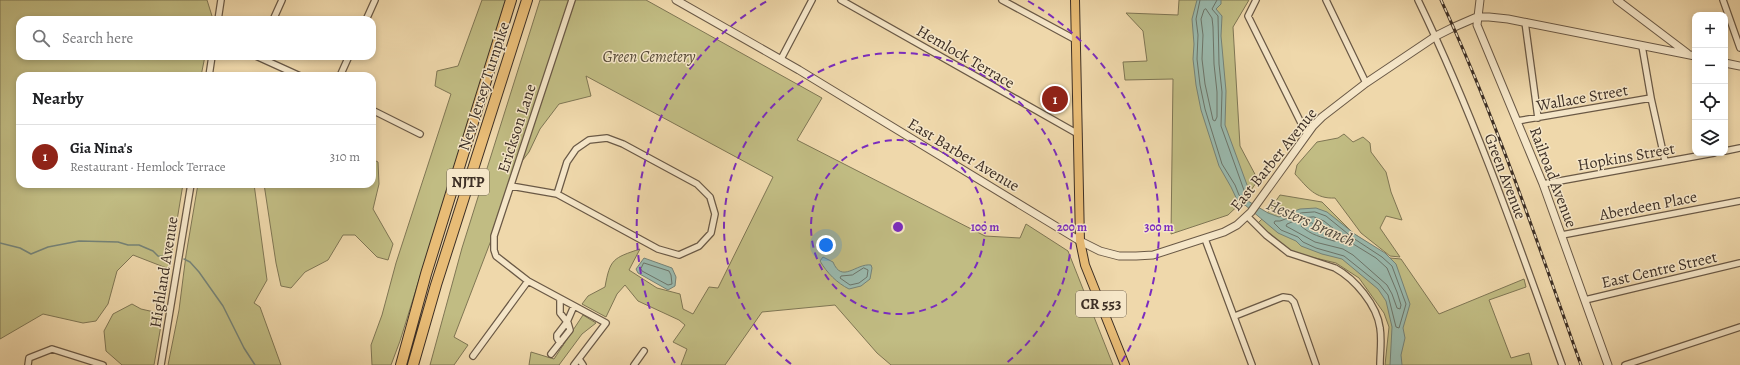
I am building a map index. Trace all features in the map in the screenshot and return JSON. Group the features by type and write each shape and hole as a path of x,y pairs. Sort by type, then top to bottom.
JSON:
{"highway":[{"name":"New Jersey Turnpike","path":"401,365 426,274 511,0"},
{"name":"New Jersey Turnpike","path":"413,365 438,277 527,0"}],"main road":[{"name":"CR 553","path":"1075,0 1080,241 1086,265 1125,365"}],"street":[{"path":"219,16 221,0"},
{"path":"276,16 282,0"},
{"path":"368,16 375,0"},
{"name":"Erickson Lane","path":"572,0 494,236 494,250 496,256 528,281 606,323 579,359"},
{"name":"East Barber Avenue","path":"676,0 781,59 1080,241 1100,251 1128,257 1153,255 1224,232 1249,214 1256,206 1307,133 1322,117 1366,83 1436,36 1477,17 1489,17 1525,22 1692,55"},
{"path":"781,59 812,0"},
{"name":"Hemlock Terrace","path":"841,0 1078,134"},
{"path":"1002,0 1076,40"},
{"path":"1256,0 1248,16 1307,133"},
{"path":"1326,0 1366,83"},
{"name":"Green Avenue","path":"1418,0 1436,36 1494,181 1562,365"},
{"name":"Railroad Avenue","path":"1480,0 1477,25 1543,184 1608,365"},
{"path":"1617,0 1692,55"},
{"path":"1723,0 1740,48"},
{"path":"1525,22 1538,118"},
{"path":"1642,46 1651,98 1665,161"},
{"path":"209,72 211,60"},
{"path":"266,60 291,72"},
{"path":"342,72 347,60"},
{"path":"1728,64 1740,66"},
{"name":"Wallace Street","path":"1517,121 1651,98"},
{"path":"376,112 420,134"},
{"path":"511,186 557,194 658,249 679,255 699,246 711,234 715,214 710,197 697,184 623,144 607,138 589,140 576,149 567,162 557,194"},
{"path":"1728,150 1740,148"},
{"name":"Hopkins Street","path":"1543,184 1696,156"},
{"name":"Highland Avenue","path":"161,365 190,188"},
{"name":"Aberdeen Place","path":"1562,235 1740,201"},
{"path":"1249,214 1266,235 1289,253 1342,271 1357,285 1378,320 1381,335 1380,365"},
{"path":"1206,239 1252,365"},
{"name":"East Centre Street","path":"1585,300 1740,263"},
{"path":"473,356 528,281"},
{"path":"1235,316 1283,297 1290,298 1294,302 1316,365"},
{"path":"560,299 560,313 567,322"},
{"path":"551,354 560,343 557,335 567,322 574,306"},
{"path":"1625,365 1740,327"},
{"path":"28,365 29,358 52,349 103,365"},
{"path":"634,365 644,351"},
{"path":"574,365 579,359 583,365"}],"green space":[{"path":"0,0 207,0 212,16 16,16 16,60 204,60 202,72 16,72 16,188 182,188 169,269 133,255 117,271 108,304 96,321 83,323 43,314 0,339"},
{"path":"482,0 506,0 400,341 391,365 372,365 371,345 382,315 396,263 451,94 435,86 437,71 458,66"},
{"name":"Green Cemetery","path":"540,0 646,0 822,98 797,140 985,236 1020,238 1026,224 1068,251 1113,365 891,365 877,353 835,305 762,312 725,365 681,365 687,349 673,342 685,325 679,320 638,301 625,285 617,294 606,317 582,304 588,296 605,287 611,265 614,261 624,255 640,249 629,270 657,288 680,294 683,309 693,314 709,287 718,288 773,177 586,76 591,96 559,104 540,129 529,152 516,169 500,217 454,337 468,345 454,365 430,365 462,248"},
{"path":"1179,0 1249,0 1233,27 1240,146 1258,180 1245,199 1228,215 1171,234 1173,79 1125,80 1123,62 1147,61 1143,31 1126,13 1178,15"},
{"path":"1344,134 1353,142 1363,137 1370,143 1371,152 1386,172 1391,192 1402,220 1386,216 1380,228 1400,257 1390,256 1361,233 1335,198 1322,197 1312,192 1295,174 1297,165 1317,142 1338,138"},
{"path":"376,161 378,162 379,184 373,209 393,244 388,260 377,257 355,235 343,235 328,260 305,272 291,288 281,286 265,188 376,188"},
{"path":"197,188 255,188 267,280 254,303 260,307 281,365 168,365 179,310 186,255"},
{"path":"1280,195 1322,202 1353,233 1390,258 1401,259 1439,314 1524,279 1526,287 1489,300 1511,358 1529,353 1532,365 1385,365 1389,327 1384,313 1359,278 1336,263 1290,252 1258,223 1266,215"},
{"path":"132,304 141,309 163,314 154,365 122,365 106,351 104,331 113,314"},
{"path":"583,315 596,323 582,334 559,365 529,365 531,352 554,359"}],"water":[{"name":"Hesters Branch","path":"1197,0 1221,0 1221,4 1216,9 1222,16 1221,36 1226,91 1225,125 1250,193 1247,198 1248,201 1268,213 1279,217 1300,209 1316,208 1327,212 1356,235 1385,253 1396,264 1410,304 1403,328 1405,338 1401,355 1402,365 1390,365 1392,327 1386,301 1378,289 1342,259 1322,254 1301,246 1296,241 1278,233 1245,205 1240,206 1219,166 1201,110 1193,59 1194,44 1192,19"},
{"path":"823,257 833,262 837,268 845,272 865,265 871,265 872,268 870,279 861,286 849,289 836,281 826,270 820,261"},
{"path":"644,258 672,268 676,277 675,286 668,290 638,273 636,269"}],"waterway":[{"path":"0,243 20,248 31,254 48,247 79,241 118,242 128,245 139,245 153,251 158,256 169,257"},
{"path":"184,259 190,262 199,272 223,306 244,348 255,365"}],"railway":[{"path":"1441,0 1498,135 1581,365"}],"place":[{"name":"Gia Nina's","path":"1055,99"}]}
